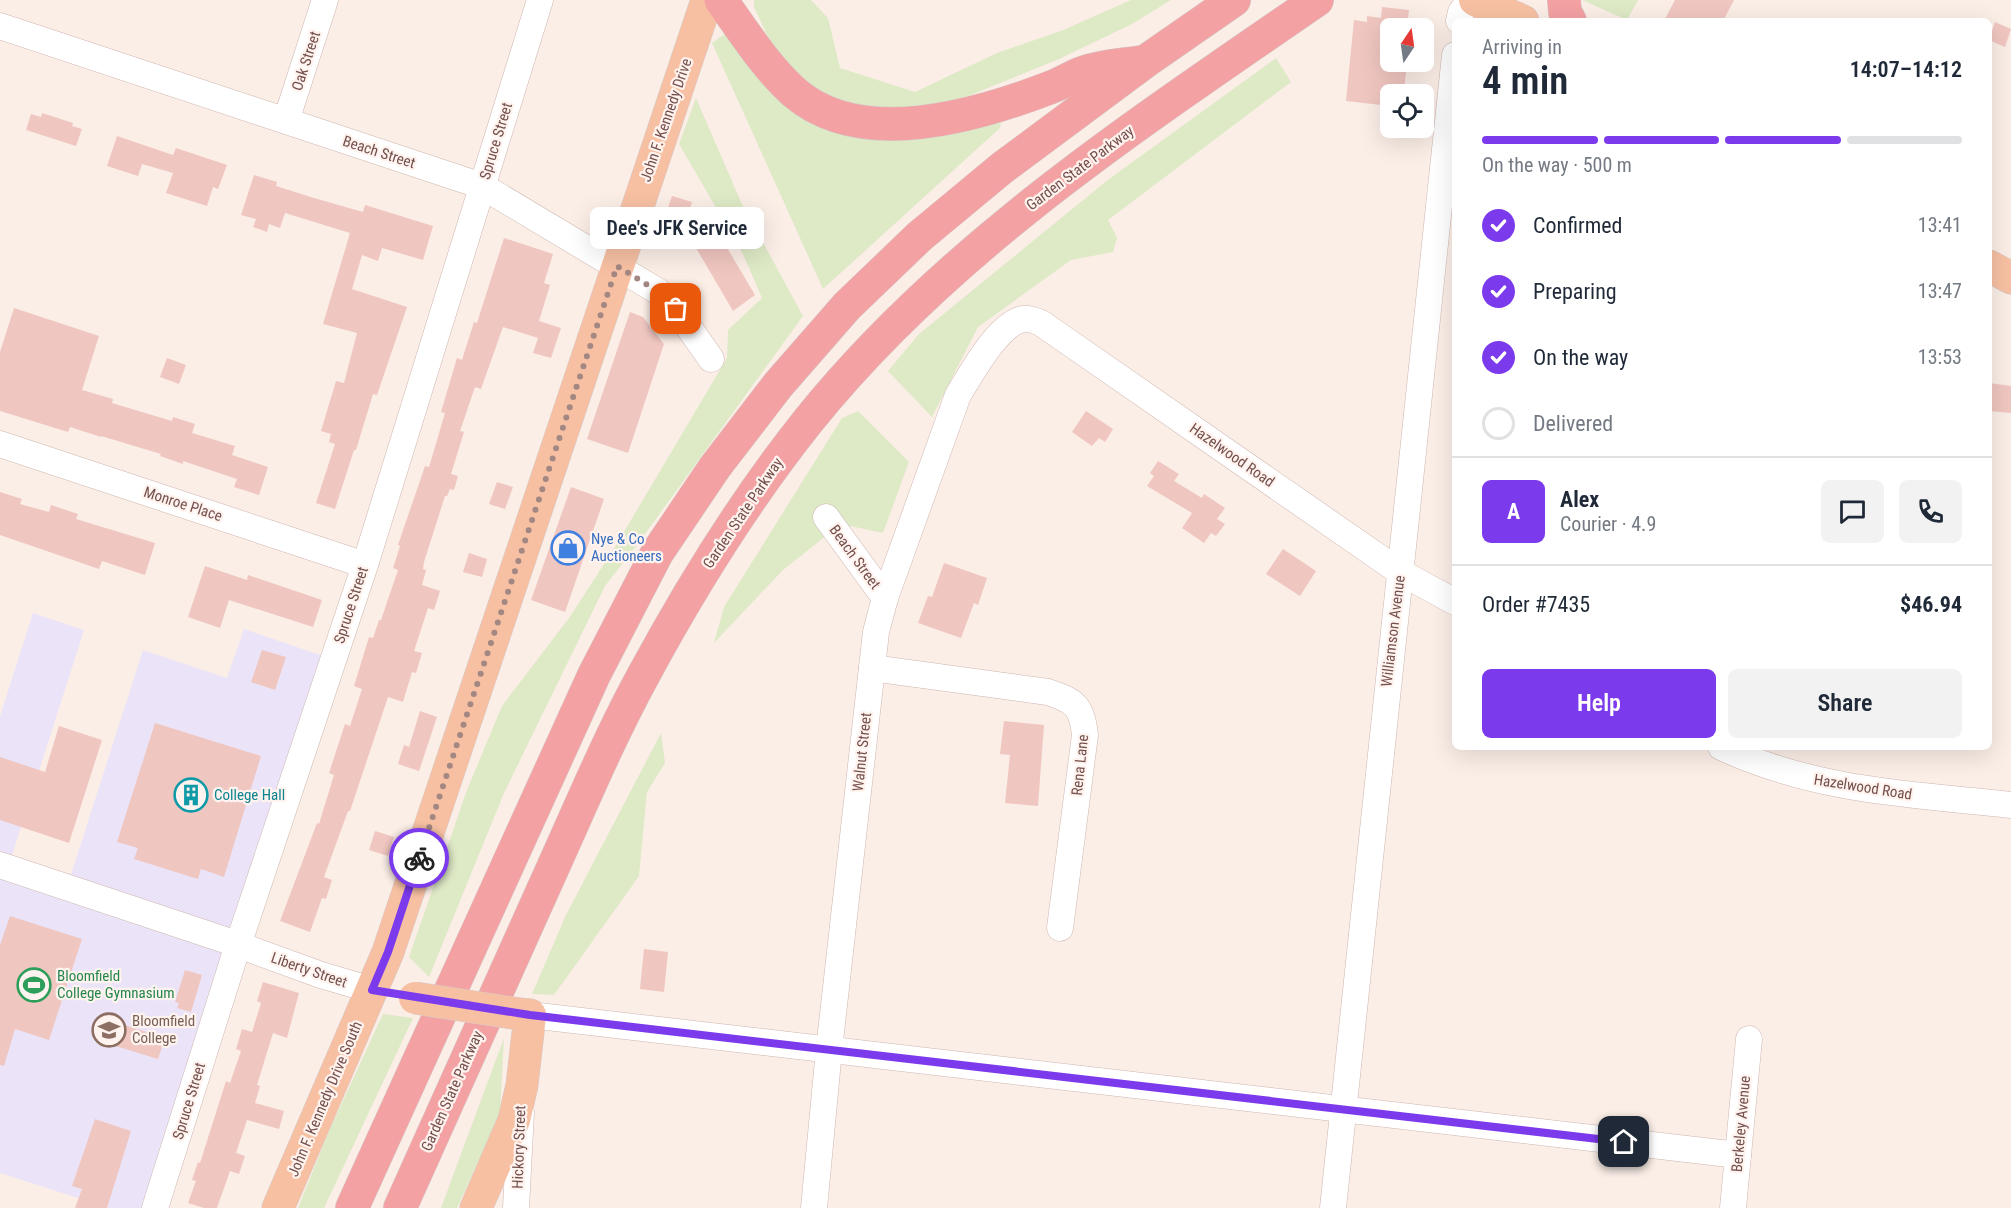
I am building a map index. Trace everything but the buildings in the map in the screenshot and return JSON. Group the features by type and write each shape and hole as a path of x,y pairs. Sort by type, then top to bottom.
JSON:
{"highway":[{"path":"721,0 769,67 797,94 827,112 861,122 899,124 951,117 1022,98 1084,72 1146,61"},
{"path":"352,1208 609,645 657,553 716,467 778,385 847,306 920,236 1002,168 1146,61 1234,0"},
{"name":"Garden State Parkway","path":"400,1208 513,1011 642,678 693,589 748,501 809,420 876,346 967,256 1027,207 1110,145 1317,0"},
{"path":"1564,0 1565,12 1568,18"},
{"path":"338,1208 454,981"},
{"path":"418,1208 513,1011"}],"main road":[{"name":"John F. Kennedy Drive","path":"372,990 388,952 707,0"},
{"path":"1473,0 1516,18"},
{"path":"1992,268 2011,278"},
{"name":"Liberty Street","path":"372,990 513,1011"},
{"name":"John F. Kennedy Drive South","path":"278,1208 372,990"},
{"path":"476,1208 508,1137 522,1085 513,1011"}],"street":[{"name":"Oak Street","path":"286,121 325,0"},
{"name":"Spruce Street","path":"155,1208 238,945 365,565 540,0"},
{"path":"1460,18 1461,12 1473,0"},
{"name":"Beach Street","path":"0,27 482,186 659,292 676,309 711,359"},
{"name":"Williamson Avenue","path":"1333,1208 1373,806 1452,83"},
{"name":"Hazelwood Road","path":"1008,325 1024,319 1041,323 1400,572 1452,600"},
{"name":"Walnut Street","path":"814,1208 829,1050 876,632 885,598 958,395 977,365 1008,325"},
{"name":"Monroe Place","path":"0,444 365,565"},
{"name":"Beach Street","path":"826,517 885,598"},
{"name":"Rena Lane","path":"872,668 1048,692 1066,698 1077,706 1083,718 1085,735 1060,928"},
{"name":"Hazelwood Road","path":"1728,750 1800,777 1861,789 2011,805"},
{"name":"Liberty Street","path":"0,865 321,975 372,990"},
{"name":"Liberty Street","path":"513,1011 829,1050 1738,1155"},
{"name":"Berkeley Avenue","path":"1733,1208 1749,1039"},
{"name":"Hickory Street","path":"516,1208 522,1085"}],"shaded area":[{"name":"Bloomfield College","path":"33,613 84,630 8,868 67,887 143,650 227,678 244,629 338,661 160,1208 109,1208 0,1173 0,716"}],"green space":[{"path":"754,0 811,0 828,18 840,68 915,92 997,53 1063,30 1131,0 1171,0 1132,24 1059,59 961,99 880,113 826,97 780,63 754,7"},
{"path":"1582,0 1638,0 1628,18 1622,18"},
{"path":"729,31 823,122 1003,113 1000,128 823,289 712,43"},
{"path":"1276,58 1291,82 1108,220 1117,238 1113,252 1071,260 978,327 932,417 888,371 919,334 1109,179"},
{"path":"696,98 741,202 803,316 605,586 504,793 429,977 409,957 467,790 502,706 569,618 612,552 727,358 728,330 762,298 743,254 679,144"},
{"path":"858,411 909,462 883,533 841,524 783,570 714,643 724,607 842,418"},
{"path":"661,733 665,763 647,792 639,876 554,995 532,994 566,915"},
{"path":"383,1014 413,1018 324,1208 298,1208 329,1131"},
{"path":"504,1038 500,1113 457,1208 441,1208"}],"way so far":[{"path":"419,858 617,266 659,292 676,309"}],"place":[{"name":"Dee's JFK Service","path":"676,309"},
{"name":"Nye & Co Auctioneers","path":"568,548"},
{"name":"College Hall","path":"191,795"},
{"name":"Bloomfield College Gymnasium","path":"34,985"},
{"name":"Bloomfield College","path":"109,1030"}],"route":[{"path":"419,858 388,952 372,990 530,1015 1624,1142"}]}
